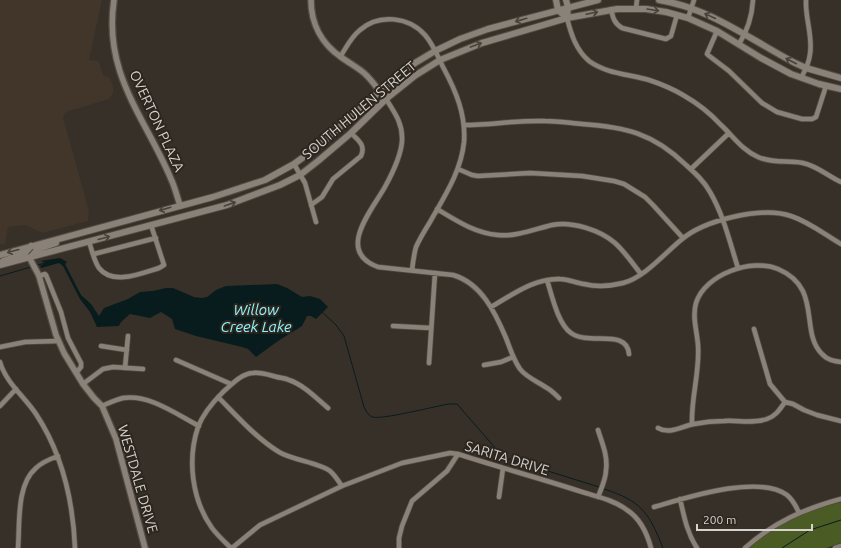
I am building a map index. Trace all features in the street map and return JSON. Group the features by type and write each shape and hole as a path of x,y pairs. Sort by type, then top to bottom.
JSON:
{"main road":[{"path":"556,0 558,10 567,18"},
{"path":"566,0 568,7 567,18"},
{"name":"SOUTH HULEN STREET","path":"32,252 40,248 62,242 69,236 265,180 294,164 316,148 402,73 435,51 477,33 598,0"},
{"path":"660,0 691,8 718,20 778,55 806,68 841,78"},
{"name":"SOUTH HULEN STREET","path":"0,254 32,252 89,242 227,205 266,191 300,175 351,133 386,99 416,75 440,60 482,43 567,18 611,9 636,8 666,12 688,18 717,31 762,58 801,78 841,89"},
{"path":"0,264 32,252"}],"street":[{"name":"OVERTON PLAZA","path":"114,0 111,21 113,44 123,81 136,112 170,176 180,205"},
{"path":"311,0 313,18 320,36 332,51 372,81 386,99 399,120 402,134 401,150 386,185 360,231 357,241 363,257 372,265 378,267 453,274 462,277 479,291 491,307 503,332 512,357 521,370 549,389 559,398"},
{"path":"636,8 637,0"},
{"path":"688,18 694,0"},
{"path":"739,44 744,35 752,11 753,0"},
{"path":"801,78 810,54 811,41 806,0"},
{"path":"611,9 613,19 616,24 622,28 666,39 671,36 677,15"},
{"path":"567,18 571,33 578,47 584,56 592,62 608,71 650,80 679,93 701,107 748,152 772,161 813,166 841,182"},
{"path":"340,57 352,38 360,29 370,23 384,19 401,20 417,27 427,37 458,98 464,125 463,146 458,169 448,191 417,245 412,270"},
{"path":"717,31 707,54 708,56 729,71 762,103 777,112 802,119 816,118 826,86"},
{"path":"464,125 545,121 606,126 639,133 658,143 678,157 702,180 710,191 723,220 738,268"},
{"path":"311,205 322,197 333,179 361,156 364,151 363,146 351,133"},
{"path":"691,169 729,133"},
{"path":"294,164 305,183 316,222"},
{"path":"458,169 478,176 530,173 582,176 624,184 645,197 653,204 683,238"},
{"path":"437,209 468,228 485,234 500,236 563,224 586,228 600,233 615,243 641,274"},
{"path":"491,307 525,288 547,280 562,279 595,286 624,283 641,274 692,232 723,220 753,213 782,214 790,216 813,226 841,244"},
{"path":"89,242 99,268 108,275 125,277 159,268 164,265 151,225"},
{"path":"94,254 156,238"},
{"path":"32,252 36,260 35,268"},
{"name":"WESTDALE DRIVE","path":"32,252 33,265 39,276 59,341 67,359 83,384 102,406 116,439 145,548"},
{"path":"692,424 693,401 698,371 698,345 694,319 696,303 705,288 724,273 738,268 767,266 778,269 793,279 799,285 806,298 811,330 815,343 821,354 833,361 841,362"},
{"path":"429,363 435,273"},
{"path":"39,276 44,274 46,275 61,312 70,342 81,363 81,367 76,373"},
{"path":"547,280 561,321 572,334 586,339 616,338 628,346 629,354"},
{"path":"392,326 431,328"},
{"path":"754,329 770,384 785,402 793,404 804,410 841,421"},
{"path":"125,368 128,336"},
{"path":"0,347 25,342 59,341"},
{"path":"102,346 127,350"},
{"path":"484,365 501,362 512,357"},
{"path":"176,360 231,384"},
{"path":"0,362 4,373 30,405 52,441 69,494 76,548"},
{"path":"83,384 103,369 113,367 143,369"},
{"path":"232,548 212,528 200,505 196,494 192,470 194,444 199,426 218,397 231,384 244,375 251,373 267,374 289,380 299,385 328,408"},
{"path":"0,406 16,389"},
{"path":"218,397 258,437 270,446 280,453 329,470 342,486"},
{"path":"102,406 123,398 141,398 155,403 199,426"},
{"path":"658,428 662,431 670,431 692,424 724,421 756,422 769,418 775,414 785,402"},
{"path":"598,430 606,461 604,481 599,495"},
{"name":"SARITA DRIVE","path":"232,548 260,525 342,486 402,463 450,453 458,454 599,495 621,506 635,516 644,528 651,548"},
{"path":"399,548 399,538 402,526 412,501 447,471 458,454"},
{"path":"18,548 21,500 28,477 40,464 58,456"},
{"path":"499,497 503,468"},
{"path":"654,507 718,490 746,487 770,488 786,494 791,499 799,513"},
{"path":"680,499 692,541 697,548"},
{"path":"745,548 761,534 790,517 813,507 841,500"},
{"path":"835,548 841,546"}],"shaded area":[{"path":"0,0 102,0 89,60 99,61 103,75 110,78 113,85 113,93 109,99 66,112 63,117 89,211 88,221 43,233 25,225 8,227 5,245 0,244"}],"green space":[{"path":"841,502 841,543 826,548 749,548 769,532 792,519 816,509"}],"water":[{"name":"Willow Creek Lake","path":"60,258 67,262 65,264 81,295 91,304 99,316 104,308 128,299 140,292 166,288 173,288 194,297 201,298 207,297 216,290 226,286 277,284 302,297 310,296 320,299 328,307 316,319 311,316 307,316 302,326 256,357 248,349 196,336 175,329 172,319 161,312 150,318 130,314 121,322 119,326 97,327 90,312 80,299 63,266 59,263 41,268 40,266 45,263 41,261"}],"waterway":[{"path":"38,265 45,263"},
{"path":"0,276 31,267"},
{"path":"322,312 336,325 344,336 364,407 367,413 372,417 386,417 449,404 457,404 503,457 599,487"},
{"path":"604,489 627,498 636,504 648,517 663,548"},
{"path":"782,548 810,530 841,520"}]}
